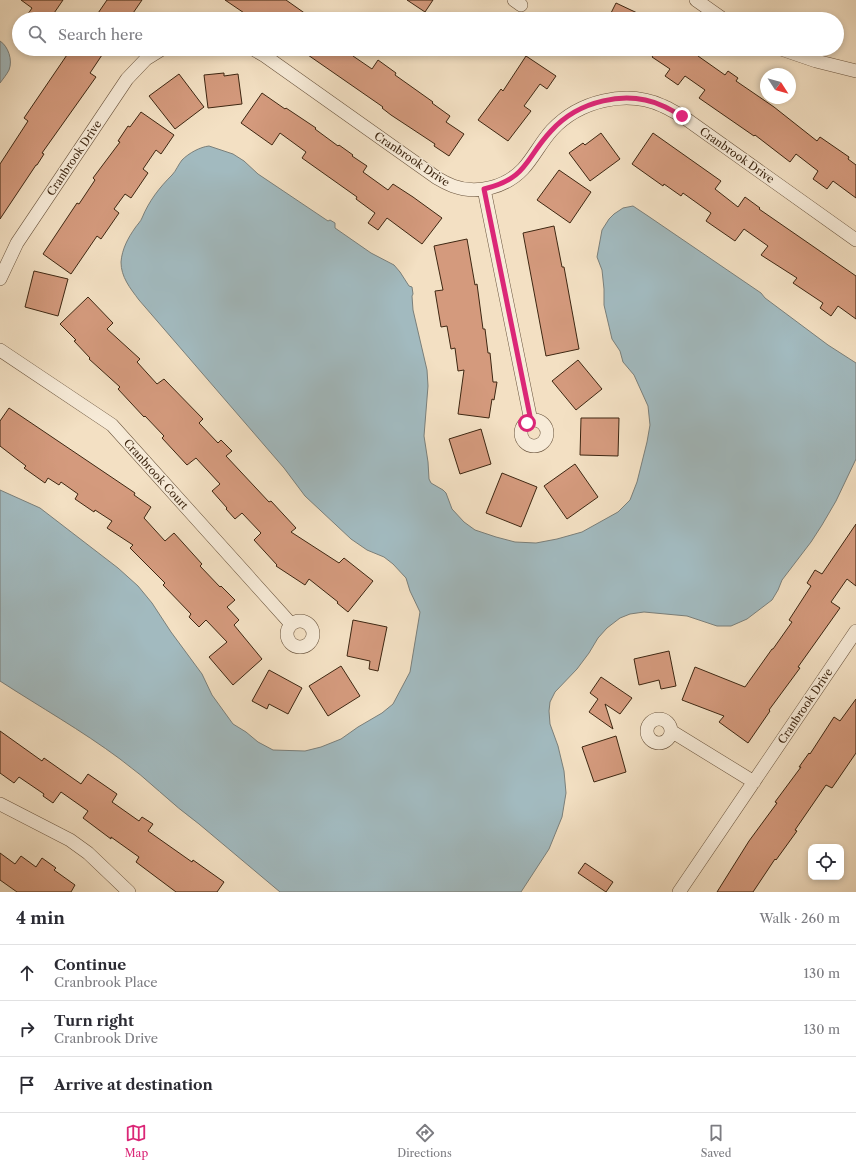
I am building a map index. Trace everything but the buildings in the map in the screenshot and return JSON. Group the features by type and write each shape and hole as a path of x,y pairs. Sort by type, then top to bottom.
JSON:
{"street":[{"path":"696,0 713,12"},
{"name":"Cranbrook Drive","path":"0,279 17,243 126,79 151,56"},
{"name":"Cranbrook Drive","path":"265,56 437,178 452,186 469,190 484,189 503,184 517,174 529,161 550,131 573,112 583,107 603,100 624,98 643,100 664,106 682,116 856,240"},
{"path":"801,56 856,71"},
{"path":"484,189 531,421"},
{"name":"Cranbrook Court","path":"0,350 112,425 291,624"},
{"name":"Cranbrook Drive","path":"679,892 856,631"},
{"path":"671,730 754,782"},
{"path":"0,804 70,840 88,853 129,892"}],"water":[{"path":"0,41 3,43 9,54 10,66 0,83"},
{"path":"209,146 233,154 244,161 258,174 328,221 330,220 335,223 335,228 371,253 394,265 409,286 412,287 413,310 427,370 428,386 424,436 429,479 431,483 446,493 452,509 464,522 475,530 515,542 536,543 557,539 582,532 618,512 630,500 637,482 647,442 650,425 648,406 634,375 623,362 620,351 612,339 604,305 602,270 597,257 602,230 609,219 623,208 633,206 761,293 765,298 828,345 856,363 856,459 836,501 822,525 782,580 772,600 747,619 731,626 717,626 687,616 644,612 630,614 620,618 607,628 598,638 577,669 555,692 550,702 549,711 550,724 558,746 564,771 566,793 562,817 549,849 521,892 280,892 140,775 105,748 0,681 0,490 40,508 118,568 138,586 152,603 202,674 212,695 233,724 258,742 273,750 305,751 321,747 341,739 382,713 393,704 410,672 420,612 410,591 406,578 384,557 367,550 351,539 305,496 284,468 139,300 129,287 124,277 121,262 124,248 151,200 182,160 195,151"}],"route":[{"path":"527,423 531,421 484,189 503,184 510,180 529,161 550,131 573,112 593,103 603,100 624,98 643,100 664,106 682,116"}]}
